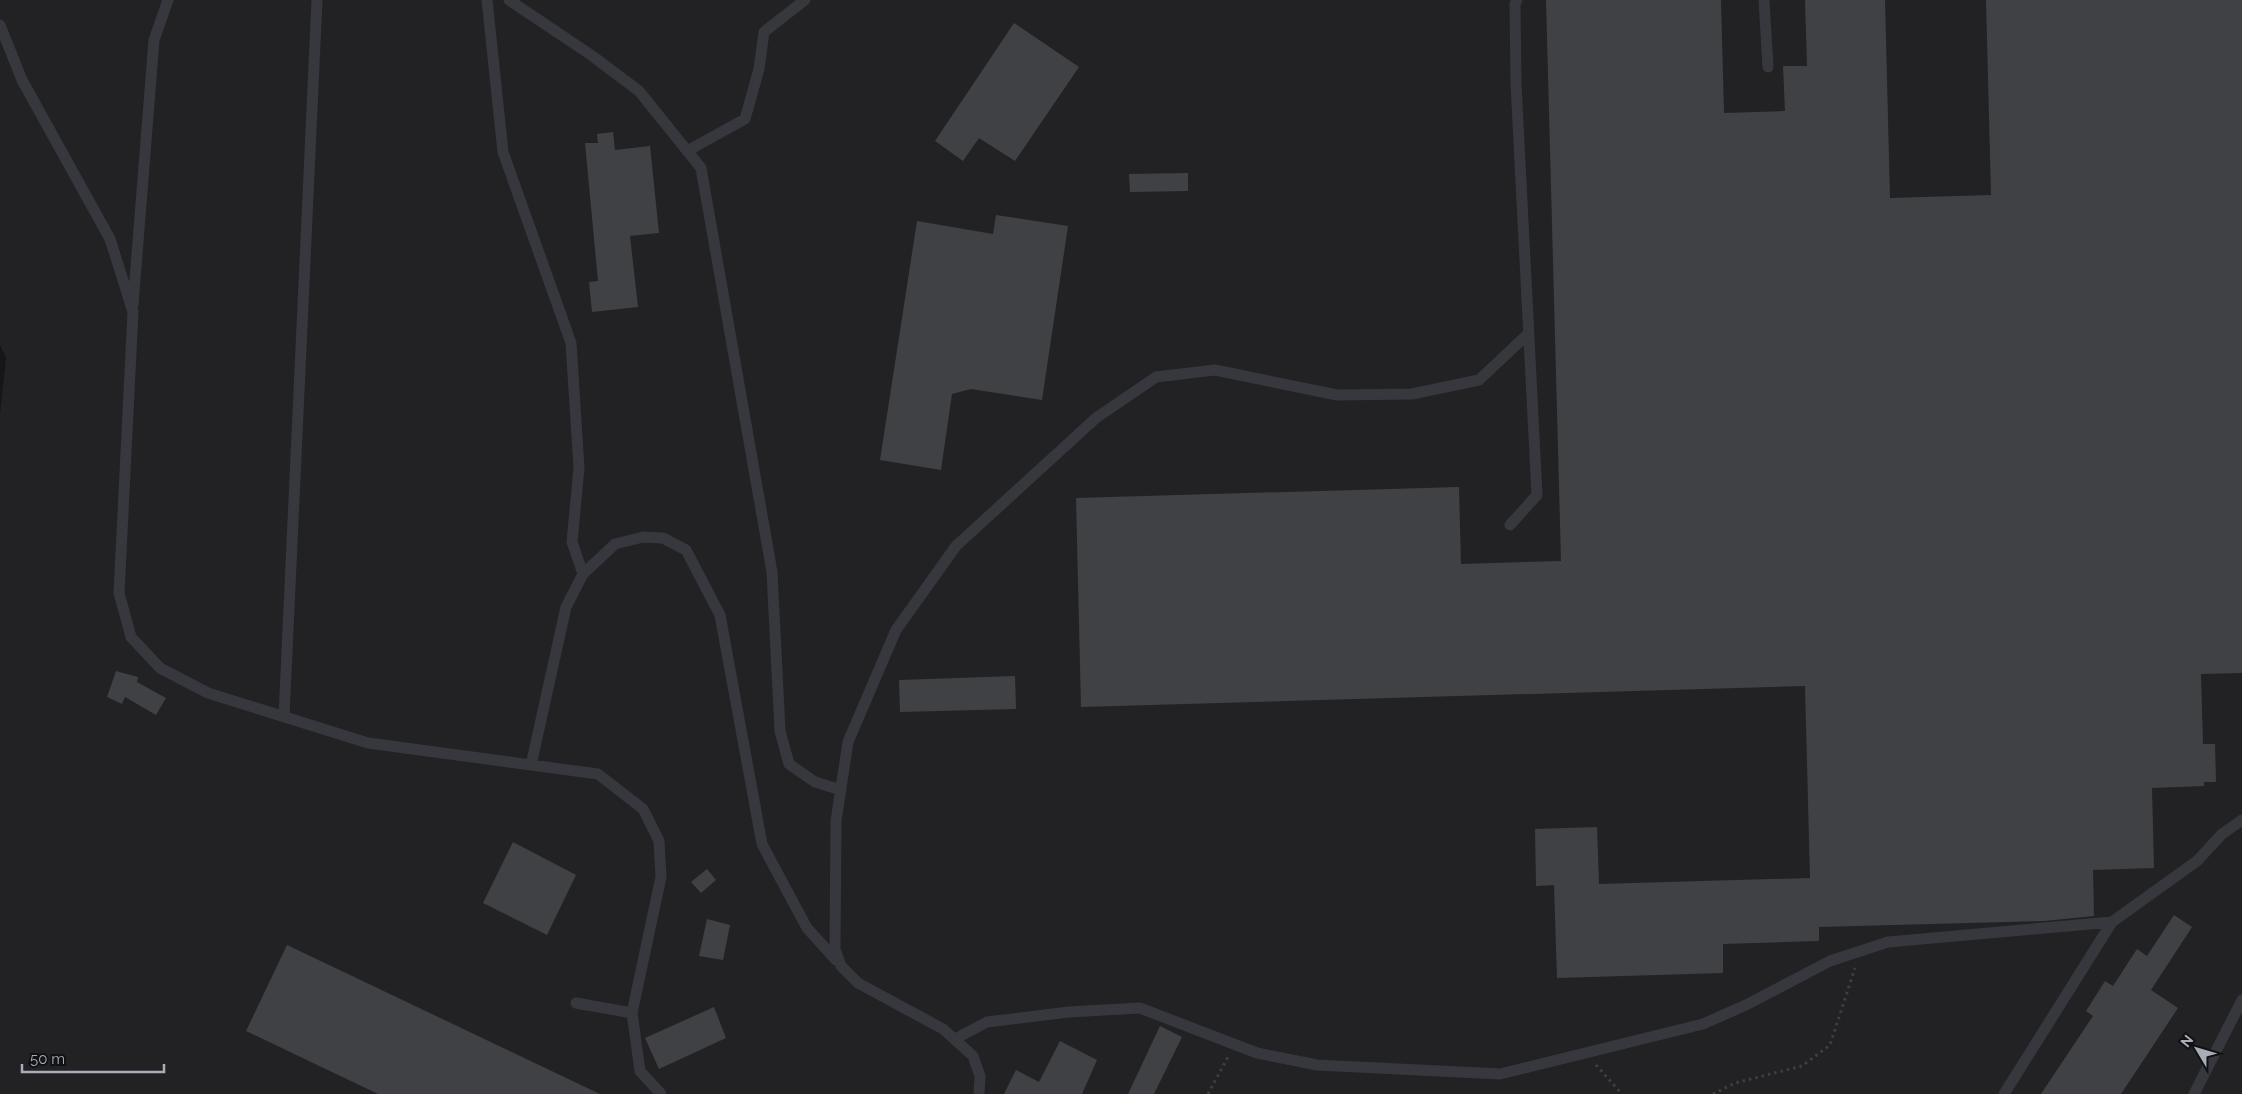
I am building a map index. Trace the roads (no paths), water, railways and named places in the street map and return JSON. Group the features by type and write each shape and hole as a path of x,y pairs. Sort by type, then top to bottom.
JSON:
{"lane":[{"path":"168,0 154,40 133,312 119,594 131,637 160,668 208,693 368,743 598,774 643,809 658,841 661,877 632,1013 640,1071 661,1094"},
{"path":"284,717 317,0"},
{"path":"487,0 503,152 571,343 579,468 572,542 583,574"},
{"path":"509,0 591,55 639,91 701,168 772,572 780,732 789,764 815,782 841,790"},
{"path":"687,151 745,119 759,69 764,32 805,0"},
{"path":"1510,525 1537,496 1516,84 1515,4 1517,0"},
{"path":"1764,0 1768,67"},
{"path":"0,25 22,80 110,239 133,312"},
{"path":"841,966 835,949 836,821 848,742 896,630 956,546 1096,418 1156,377 1215,370 1337,395 1412,394 1479,380 1529,333"},
{"path":"531,765 566,607 583,574 614,544 633,539 663,538 686,550 720,615 762,844 807,928 858,983 943,1029 973,1056 980,1076 979,1094"},
{"path":"2004,1094 2112,922 2197,861 2222,834 2242,820"},
{"path":"955,1039 987,1022 1069,1012 1140,1008 1257,1053 1317,1065 1500,1074 1703,1024 1746,1005 1830,961 1888,942 2112,922"},
{"path":"2194,1094 2242,1000"},
{"path":"576,1003 632,1013"}]}
